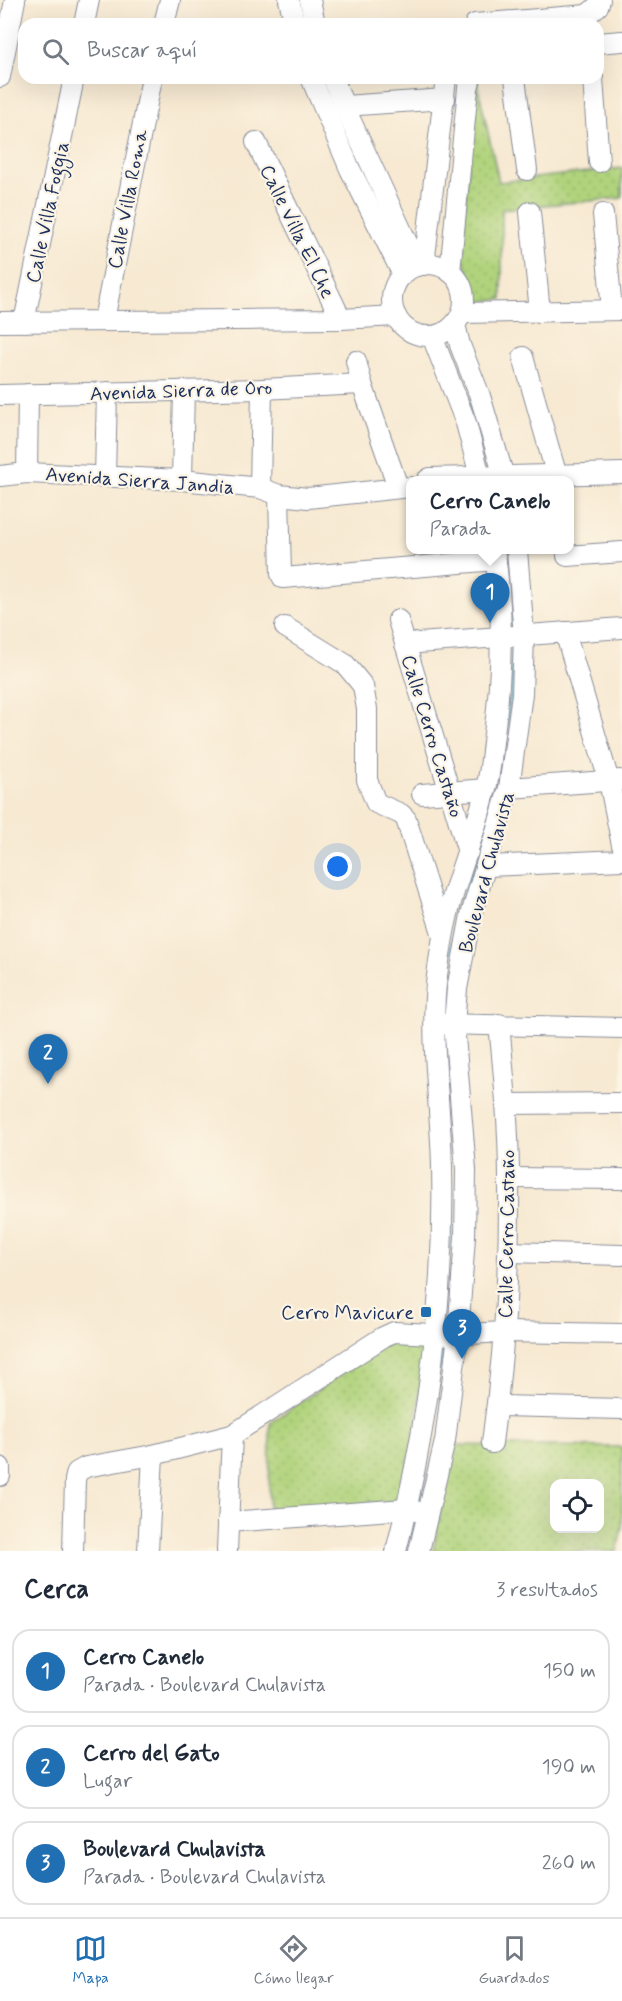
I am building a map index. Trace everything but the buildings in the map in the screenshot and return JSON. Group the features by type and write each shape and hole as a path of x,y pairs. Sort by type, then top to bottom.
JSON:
{"street":[{"path":"0,77 15,0"},
{"path":"85,18 89,0"},
{"path":"166,18 170,0"},
{"path":"289,0 294,18"},
{"path":"310,0 314,18"},
{"path":"551,18 589,15"},
{"path":"604,42 622,41"},
{"name":"Calle Villa Foggia","path":"24,322 73,84"},
{"name":"Calle Villa Roma","path":"104,320 151,84"},
{"path":"314,84 350,169 415,269"},
{"path":"335,84 415,269"},
{"path":"415,269 446,84"},
{"path":"450,272 469,84"},
{"path":"516,84 527,170"},
{"path":"593,84 599,162"},
{"path":"344,106 445,99"},
{"name":"Calle Villa El Che","path":"256,142 341,319"},
{"path":"530,212 540,312"},
{"path":"458,319 540,312 617,310 603,214"},
{"path":"442,267 450,272 458,280 463,291 464,302 458,319 448,330 432,336 421,336 411,332 396,316 393,295 396,284 415,269 442,267"},
{"path":"0,322 341,319 396,316"},
{"path":"458,319 460,345 480,396 503,476"},
{"path":"432,336 466,423 480,476"},
{"path":"523,357 565,476"},
{"path":"356,361 362,384 404,487"},
{"name":"Avenida Sierra de Oro","path":"0,395 262,389 362,384"},
{"path":"262,389 270,491 283,579 441,557 495,555"},
{"path":"182,480 184,390"},
{"path":"105,476 107,392"},
{"path":"27,473 28,394"},
{"name":"Avenida Sierra Jandia","path":"0,476 27,473 182,480 308,498 404,487"},
{"path":"574,477 622,473"},
{"path":"567,560 622,552"},
{"name":"Boulevard Chulavista","path":"418,1551 445,1441 458,1335 465,1237 466,1170 454,1024 457,989 471,915 509,788 522,694 525,636 517,554"},
{"name":"Boulevard Chulavista","path":"396,1551 422,1437 436,1335 442,1235 442,1168 434,1023 436,986 457,880 468,852 486,789 500,693 502,637 495,555"},
{"name":"Calle Cerro Castaño","path":"398,620 468,852"},
{"path":"285,627 345,664 363,686 367,710 368,780 376,803 402,814 406,819 444,937"},
{"path":"405,644 622,628"},
{"path":"565,632 616,781 622,845"},
{"path":"509,788 616,781"},
{"path":"422,794 486,789"},
{"path":"487,866 622,860"},
{"path":"434,1023 622,1028"},
{"name":"Calle Cerro Castaño","path":"492,1443 504,1332 509,1252 507,1104 500,1024"},
{"path":"507,1104 622,1103"},
{"path":"509,1178 622,1179"},
{"path":"509,1252 622,1255"},
{"path":"73,1551 77,1472 86,1467 153,1455 232,1435 383,1336 394,1332 436,1335 504,1332 622,1334"},
{"path":"497,1407 622,1409"},
{"path":"227,1551 232,1435"},
{"path":"148,1551 153,1455"},
{"path":"0,1467 0,1476"},
{"path":"228,1522 406,1509 427,1514"}],"green space":[{"path":"475,84 499,182 622,168 622,198 502,209 502,299 478,302 461,252"},
{"path":"396,1340 426,1341 415,1431 400,1501 269,1511 270,1423 386,1344"},
{"path":"453,1445 622,1447 622,1527 617,1551 433,1551"}],"waterway":[{"path":"447,344 458,368 490,466"},
{"path":"505,554 512,625"},
{"path":"499,774 511,694 513,650"},
{"path":"450,956 460,912 496,787"},
{"path":"451,1228 451,1251"},
{"path":"441,1368 445,1342"},
{"path":"419,1500 434,1417"},
{"path":"409,1536 413,1522"}],"place":[{"name":"Cerro Canelo","path":"490,623"},
{"name":"Cerro del Gato","path":"48,1084"},
{"name":"Cerro Mavicure","path":"426,1312"},
{"name":"Boulevard Chulavista","path":"462,1359"}]}
